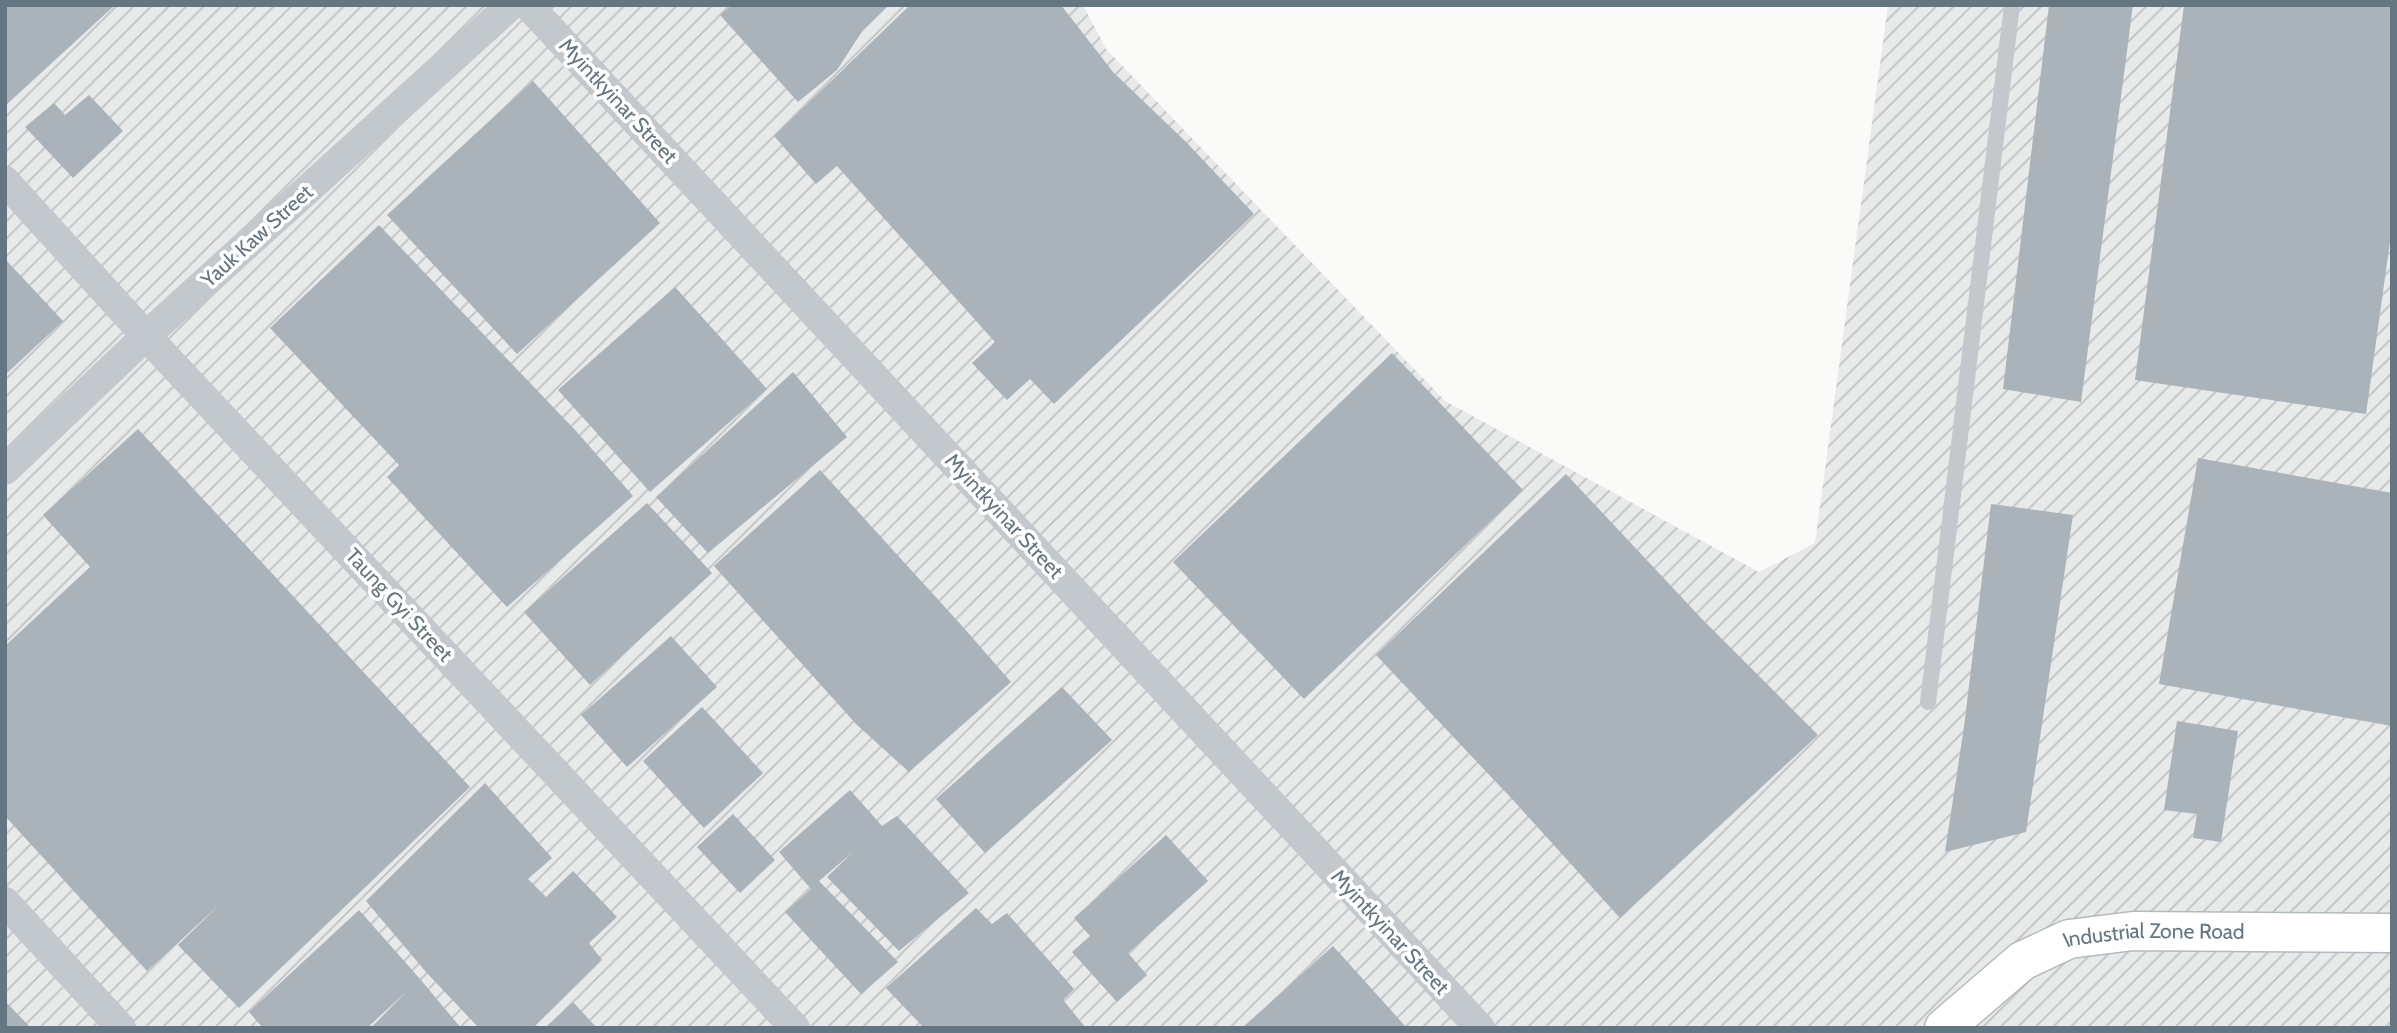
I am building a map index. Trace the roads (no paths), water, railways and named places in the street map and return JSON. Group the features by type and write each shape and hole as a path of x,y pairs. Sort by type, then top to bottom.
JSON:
{"street":[{"name":"Yauk Kaw Street","path":"5,471 146,337 511,5"},
{"name":"Myintkyinar Street","path":"528,5 1480,1028"},
{"name":"Taung Gyi Street","path":"5,181 146,337 795,1028"},
{"path":"5,902 121,1028"},
{"name":"Industrial Zone Road","path":"1944,1028 2022,961 2069,939 2133,931 2392,933"}],"lane":[{"path":"1928,702 2012,5"}]}
